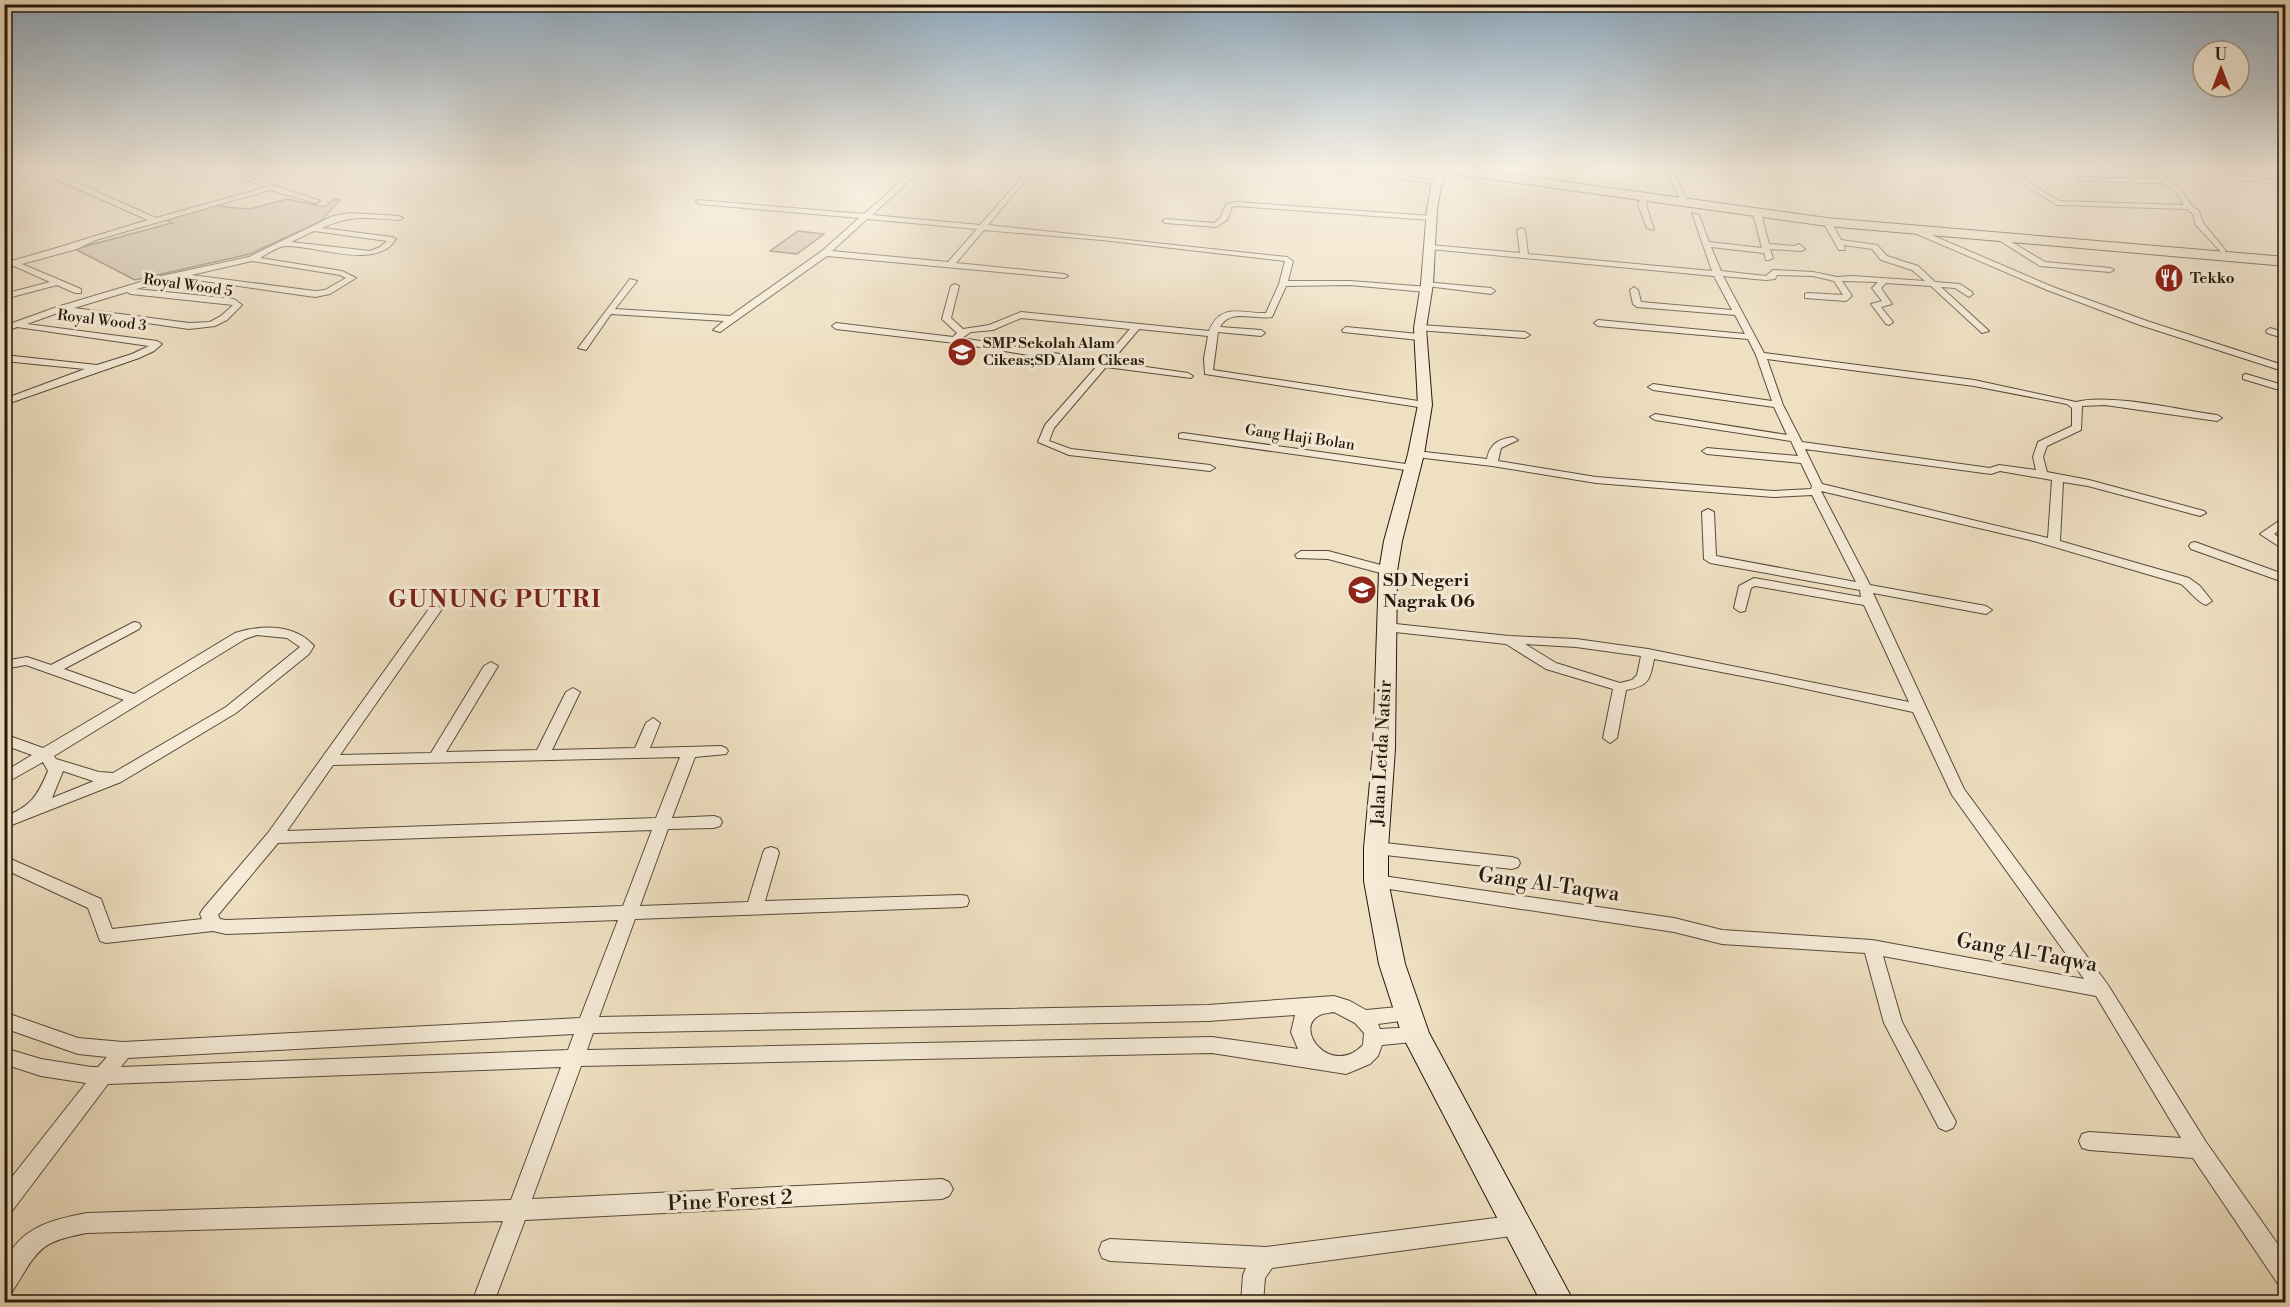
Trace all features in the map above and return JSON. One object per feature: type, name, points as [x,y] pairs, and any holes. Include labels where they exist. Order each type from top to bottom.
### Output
[{"type":"highway","points":[[1939,231],[2286,256]]},
{"type":"highway","points":[[1971,231],[2286,262]]},
{"type":"main road","name":"Jalan Letda Natsir","points":[[1431,231],[1427,287],[1420,332],[1425,405],[1415,461],[1393,541],[1388,571],[1384,749],[1376,848],[1376,881],[1392,964],[1416,1035],[1558,1302]]},
{"type":"street","points":[[4,267],[119,231]]},
{"type":"street","points":[[4,329],[60,309],[125,290],[251,259],[310,231]]},
{"type":"street","points":[[284,244],[370,253],[380,250],[392,239],[331,231]]},
{"type":"street","points":[[717,330],[825,253],[850,231]]},
{"type":"street","points":[[950,265],[978,231]]},
{"type":"street","points":[[1017,231],[1283,258],[1289,261],[1269,315],[1226,315],[1213,331],[1208,371],[1213,374],[1425,405]]},
{"type":"street","points":[[1521,231],[1524,256]]},
{"type":"street","name":"Gang Al-Taqwa","points":[[1701,231],[1718,275],[1761,355],[1778,405],[1957,792],[2103,990]]},
{"type":"street","points":[[1430,247],[1718,275],[1771,278],[1773,272],[1762,231]]},
{"type":"street","points":[[1832,231],[1841,245],[1874,247],[1884,258],[1915,268],[1985,331]]},
{"type":"street","points":[[1917,231],[1960,252],[2050,287],[2168,331],[2286,369]]},
{"type":"street","points":[[1931,231],[1971,252],[2050,287],[2286,360]]},
{"type":"street","points":[[2206,231],[2222,251]]},
{"type":"street","points":[[2000,237],[2041,263],[2110,270]]},
{"type":"street","points":[[1706,244],[1767,249],[1801,249],[1799,246]]},
{"type":"street","points":[[825,253],[1064,276]]},
{"type":"street","points":[[4,258],[78,291]]},
{"type":"street","points":[[180,275],[315,294],[327,292],[347,283],[352,278],[342,273],[251,259]]},
{"type":"street","points":[[2070,267],[2084,275]]},
{"type":"street","points":[[1773,272],[1813,274],[1837,279],[1957,286],[1969,294]]},
{"type":"street","points":[[1808,296],[1846,298],[1848,296],[1837,279]]},
{"type":"street","points":[[583,348],[633,281]]},
{"type":"street","points":[[4,297],[58,282]]},
{"type":"street","points":[[1883,282],[1876,288],[1888,304],[1875,304],[1889,322]]},
{"type":"street","points":[[1282,284],[1350,283],[1491,291]]},
{"type":"street","points":[[955,286],[946,319],[962,332]]},
{"type":"street","name":"Royal Wood 5","points":[[60,309],[189,326],[212,324],[231,312],[237,304],[125,290]]},
{"type":"street","points":[[1634,290],[1637,304],[1739,313]]},
{"type":"street","points":[[609,311],[730,319]]},
{"type":"street","points":[[955,340],[969,328],[991,327],[1009,317],[1022,315],[1137,326],[1261,333]]},
{"type":"street","points":[[1598,323],[1751,338]]},
{"type":"street","name":"Royal Wood 3","points":[[15,324],[157,344],[133,356],[97,367]]},
{"type":"street","points":[[836,326],[955,340],[1188,376]]},
{"type":"street","points":[[1137,326],[1050,427],[1042,442],[1069,452],[1210,468]]},
{"type":"street","points":[[1346,330],[1525,336]]},
{"type":"street","points":[[2270,331],[2286,336]]},
{"type":"street","points":[[1761,355],[1974,383],[2075,405],[2086,402],[2105,402],[2217,418]]},
{"type":"street","points":[[4,358],[97,367]]},
{"type":"street","points":[[4,402],[97,367]]},
{"type":"street","points":[[2246,377],[2286,389]]},
{"type":"street","points":[[1653,387],[1778,405]]},
{"type":"street","points":[[4,393],[24,396]]},
{"type":"street","points":[[2042,474],[2038,457],[2042,444],[2078,428],[2075,405]]},
{"type":"street","points":[[1655,417],[1797,442],[1992,471],[2001,468],[2042,474],[2139,495],[2200,513]]},
{"type":"street","name":"Gang Haji Bolan","points":[[1183,436],[1415,461],[1492,463],[1596,480],[1773,494],[1806,493],[1817,488],[2054,543],[2185,581],[2206,601]]},
{"type":"street","points":[[1492,463],[1494,448],[1498,444],[1513,440]]},
{"type":"street","points":[[1707,451],[1805,460]]},
{"type":"street","points":[[2054,543],[2058,477]]},
{"type":"street","points":[[1708,512],[1710,559],[1867,595]]},
{"type":"street","points":[[2286,519],[2266,534],[2286,548]]},
{"type":"street","points":[[2195,546],[2286,579]]},
{"type":"street","points":[[1301,555],[1328,555],[1388,571]]},
{"type":"street","points":[[1740,608],[1745,586],[1754,582],[1986,610]]},
{"type":"street","points":[[213,924],[209,914],[274,837],[436,609]]},
{"type":"street","points":[[52,670],[134,626]]},
{"type":"street","points":[[1386,627],[1509,640],[1571,641],[1772,676],[1918,709]]},
{"type":"street","points":[[4,779],[49,759],[135,699],[234,638],[256,631],[291,634],[307,646],[304,651],[231,710],[116,778],[4,823]]},
{"type":"street","points":[[1509,640],[1551,666],[1620,687],[1637,684],[1644,676],[1648,653]]},
{"type":"street","points":[[4,665],[27,661],[135,699]]},
{"type":"street","points":[[436,758],[491,666]]},
{"type":"street","points":[[1610,738],[1620,687]]},
{"type":"street","points":[[542,755],[573,692]]},
{"type":"street","points":[[641,753],[653,723]]},
{"type":"street","points":[[4,739],[98,777],[116,778]]},
{"type":"street","points":[[483,1302],[689,752]]},
{"type":"street","points":[[329,760],[720,752]]},
{"type":"street","points":[[28,815],[47,794],[54,781],[56,771],[49,759]]},
{"type":"street","points":[[274,837],[714,822]]},
{"type":"street","points":[[1376,848],[1512,863]]},
{"type":"street","points":[[755,908],[771,853]]},
{"type":"street","points":[[4,862],[95,904],[106,936],[213,924],[226,927],[961,901]]},
{"type":"street","name":"Gang Al-Taqwa","points":[[1376,881],[1674,925],[1722,937],[1872,947],[2103,990]]},
{"type":"street","points":[[1872,947],[1893,1023],[1946,1122]]},
{"type":"street","points":[[2103,990],[2199,1149],[2286,1276]]},
{"type":"street","points":[[1322,1061],[1311,1054],[1299,1035],[1300,1025],[1305,1016],[1324,1005]]},
{"type":"street","points":[[4,1020],[78,1046],[123,1050],[588,1025],[1220,1012],[1324,1005],[1345,1006],[1364,1018],[1373,1037],[1372,1047],[1358,1062],[1334,1065],[1322,1061],[1212,1045],[576,1058],[104,1076],[34,1068],[4,1056]]},
{"type":"street","points":[[1364,1018],[1408,1014]]},
{"type":"street","points":[[1373,1037],[1416,1035]]},
{"type":"street","points":[[4,1204],[123,1050]]},
{"type":"street","points":[[2089,1141],[2199,1149]]},
{"type":"street","name":"Pine Forest 2","points":[[4,1284],[33,1240],[56,1228],[87,1223],[518,1210],[942,1189]]},
{"type":"street","points":[[1110,1250],[1266,1258],[1519,1225]]},
{"type":"street","points":[[1252,1302],[1254,1275],[1266,1258]]},
{"type":"shaded area","points":[[142,231],[300,231],[250,254],[135,280],[75,249]]},
{"type":"shaded area","points":[[798,231],[824,234],[797,254],[770,251]]},
{"type":"place","name":"Tekko","points":[[2169,278]]},
{"type":"place","name":"SMP Sekolah Alam Cikeas;SD Alam Cikeas","points":[[962,352]]},
{"type":"place","name":"SD Negeri Nagrak 06","points":[[1362,590]]},
{"type":"district","name":"GUNUNG PUTRI","points":[[495,599]]}]
